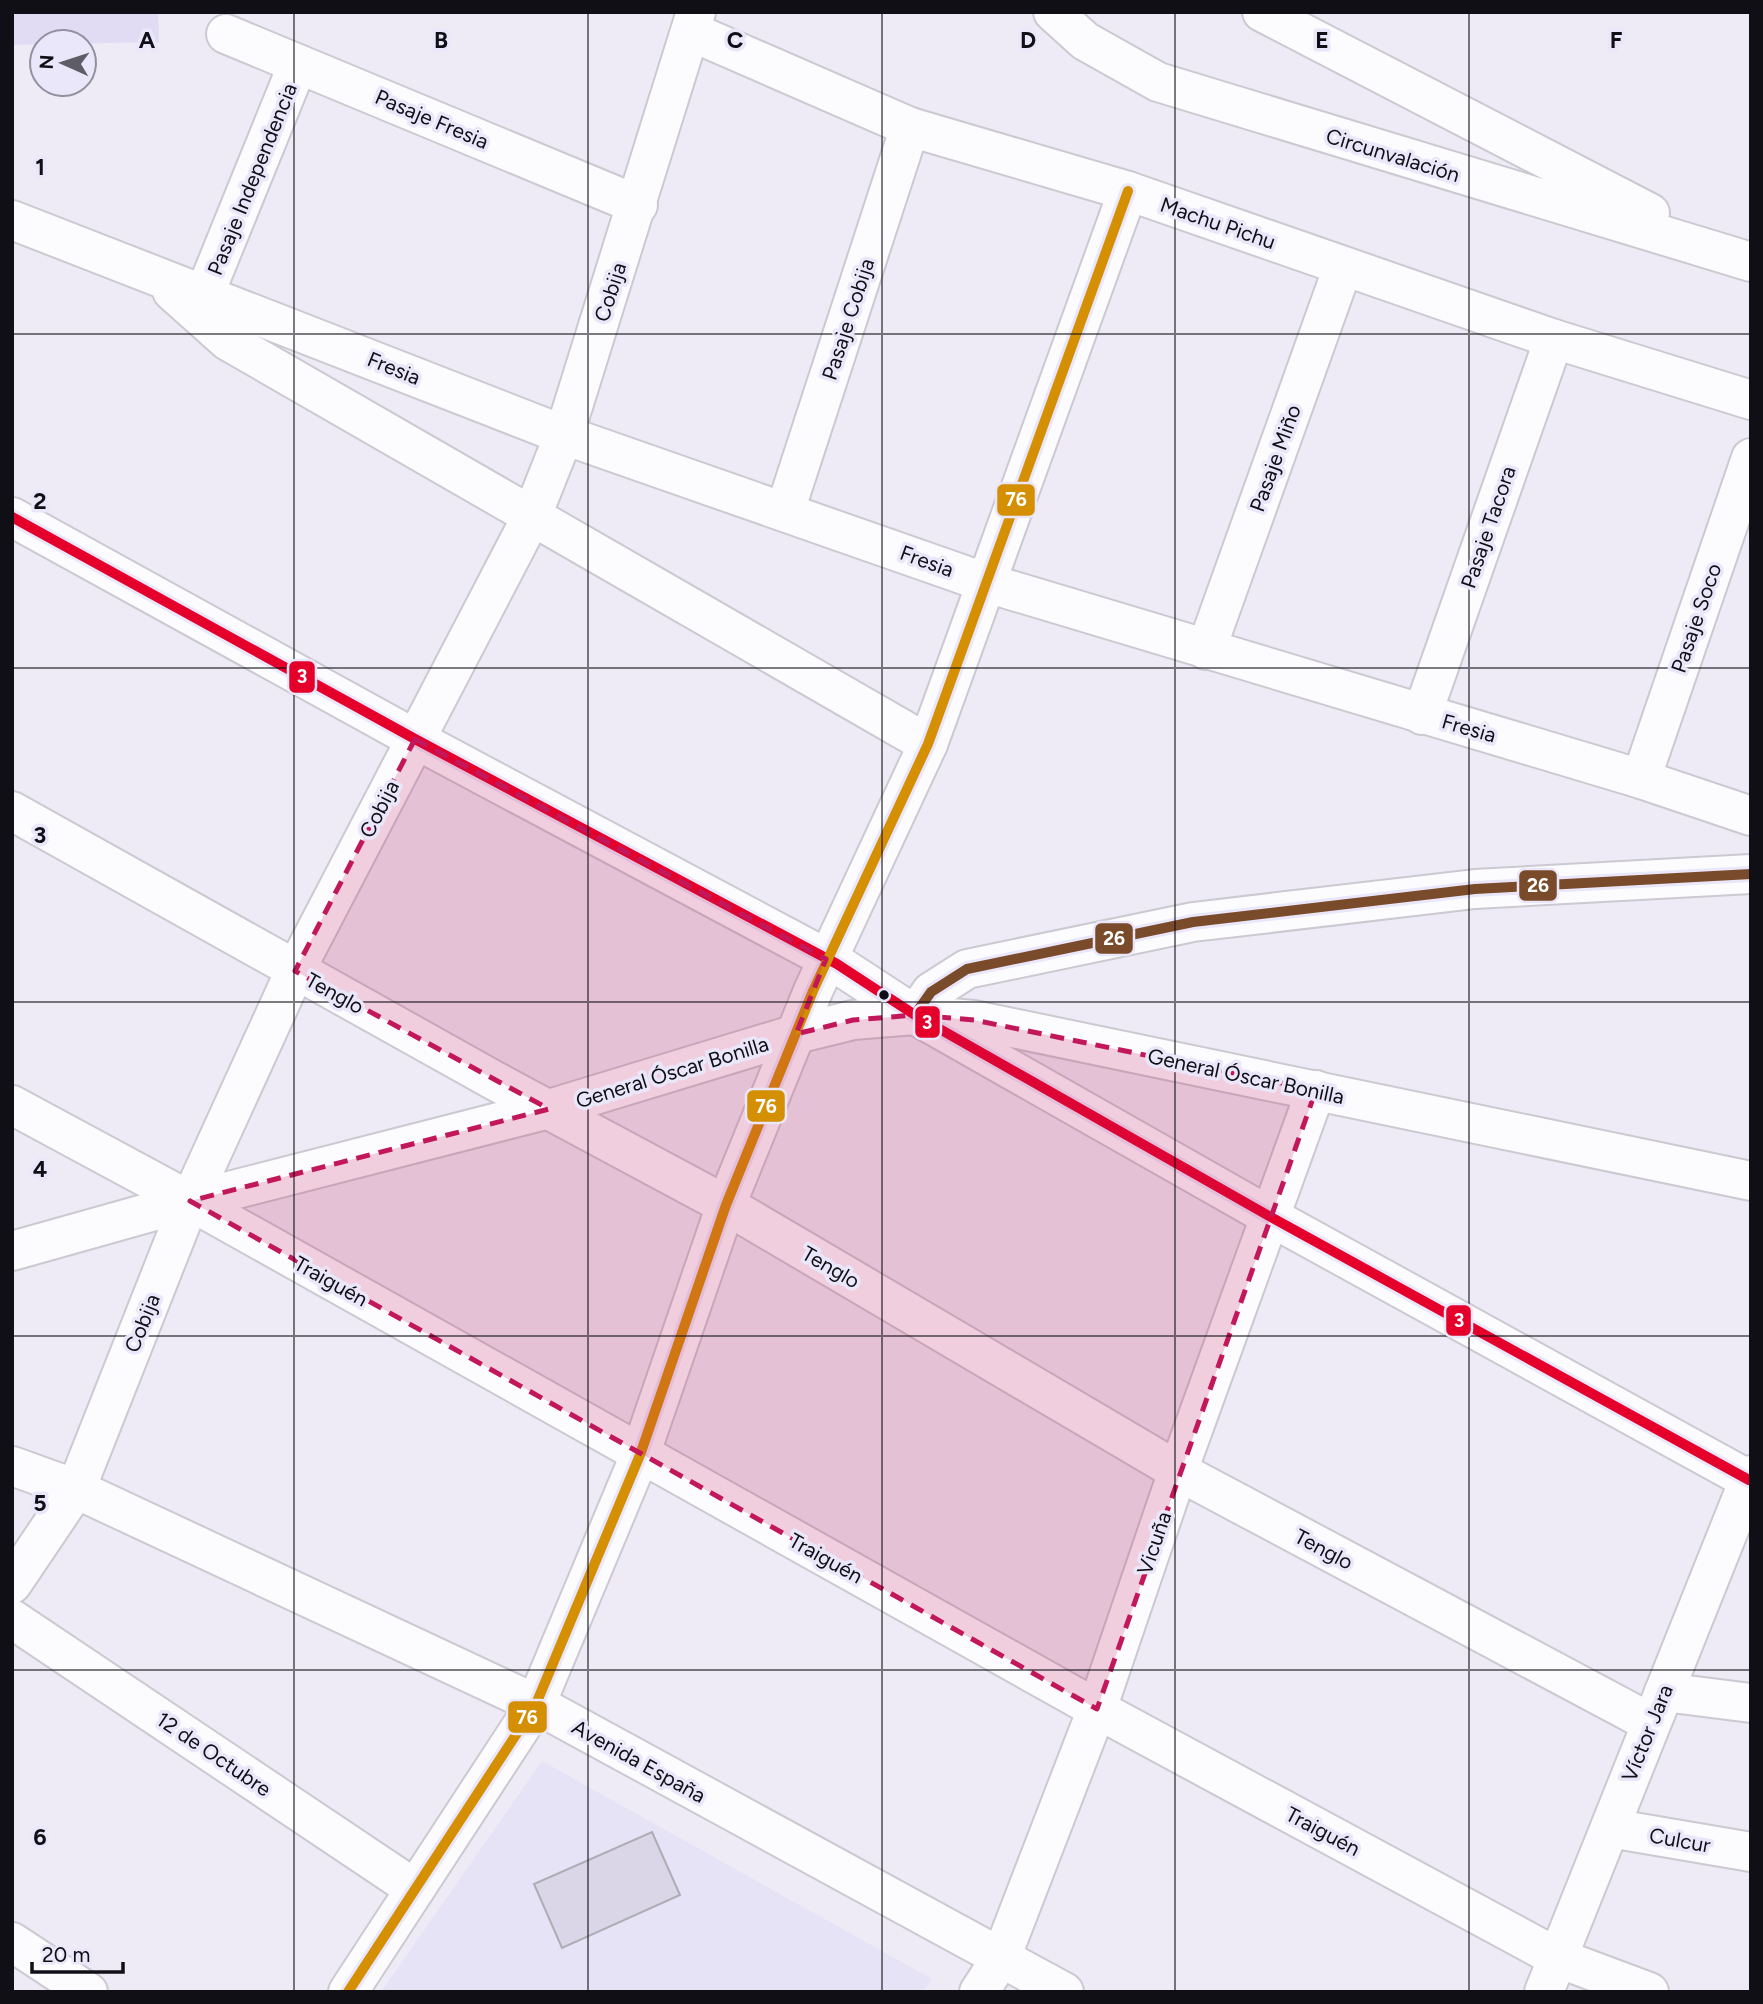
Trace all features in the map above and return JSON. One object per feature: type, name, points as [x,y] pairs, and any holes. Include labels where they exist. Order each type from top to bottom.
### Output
[{"type":"street","name":"Circunvalación","points":[[1053,12],[1085,41],[1158,82],[1742,259]]},
{"type":"street","points":[[1262,12],[1742,259]]},
{"type":"street","name":"Machu Pichu","points":[[694,22],[910,127],[1128,191],[1554,339],[1751,400]]},
{"type":"street","name":"Cobija","points":[[12,1584],[76,1489],[190,1201],[295,971],[531,518],[564,435],[694,22]]},
{"type":"street","name":"Pasaje Fresia","points":[[226,34],[638,205]]},
{"type":"street","name":"Pasaje Independencia","points":[[205,293],[298,64]]},
{"type":"street","name":"Pasaje Cobija","points":[[785,511],[910,127]]},
{"type":"street","points":[[348,1992],[536,1704],[640,1455],[726,1205],[826,959],[928,744],[1128,191]]},
{"type":"street","name":"Fresia","points":[[12,220],[564,435],[987,583],[1642,779],[1751,816]]},
{"type":"street","name":"Pasaje Miño","points":[[1206,650],[1343,267]]},
{"type":"street","name":"Fresia","points":[[158,278],[228,341],[531,518],[928,744]]},
{"type":"street","name":"Pasaje Tacora","points":[[1422,715],[1554,339]]},
{"type":"street","name":"Pasaje Soco","points":[[1642,779],[1751,457]]},
{"type":"street","points":[[12,517],[415,739],[826,959],[915,1015],[1269,1216],[1750,1477]]},
{"type":"street","name":"Tenglo","points":[[12,811],[295,971],[726,1205],[1178,1471],[1658,1707],[1751,1703]]},
{"type":"street","points":[[915,1015],[931,992],[967,969],[1193,922],[1475,889],[1751,873]]},
{"type":"street","name":"General Óscar Bonilla","points":[[12,1251],[190,1201],[549,1109],[796,1034],[853,1020],[915,1015],[974,1020],[1751,1181]]},
{"type":"street","name":"Vicuña","points":[[979,1992],[1001,1958],[1097,1709],[1178,1471],[1316,1090]]},
{"type":"street","name":"Traiguén","points":[[12,1105],[190,1201],[1097,1709],[1551,1975],[1649,1992]]},
{"type":"street","name":"Avenida España","points":[[12,1466],[76,1489],[536,1704],[1064,1992]]},
{"type":"street","name":"Víctor Jara","points":[[1551,1975],[1658,1707],[1740,1532],[1750,1477]]},
{"type":"street","name":"12 de Octubre","points":[[12,1619],[415,1889]]},
{"type":"street","name":"Culcur","points":[[1610,1828],[1751,1852]]},
{"type":"street","points":[[12,1942],[88,1992]]},
{"type":"highlighted area","points":[[415,739],[826,959],[796,1034],[853,1020],[915,1015],[974,1020],[1316,1090],[1097,1709],[190,1201],[549,1109],[295,971]]},
{"type":"shaded area","points":[[12,12],[158,12],[159,42],[98,43],[98,28],[28,28],[28,45],[12,45]]},
{"type":"shaded area","points":[[542,1761],[932,1979],[923,1992],[381,1992]]},
{"type":"building","points":[[652,1832],[680,1895],[562,1948],[534,1884]]},
{"type":"transit line","name":"76","points":[[348,1992],[536,1704],[640,1455],[726,1205],[813,991],[928,744],[1128,191]]},
{"type":"transit line","name":"3","points":[[12,517],[415,739],[837,964],[915,1015],[1269,1216],[1749,1480]]},
{"type":"transit line","name":"26","points":[[919,1009],[931,992],[967,969],[1193,922],[1475,889],[1751,874]]}]
